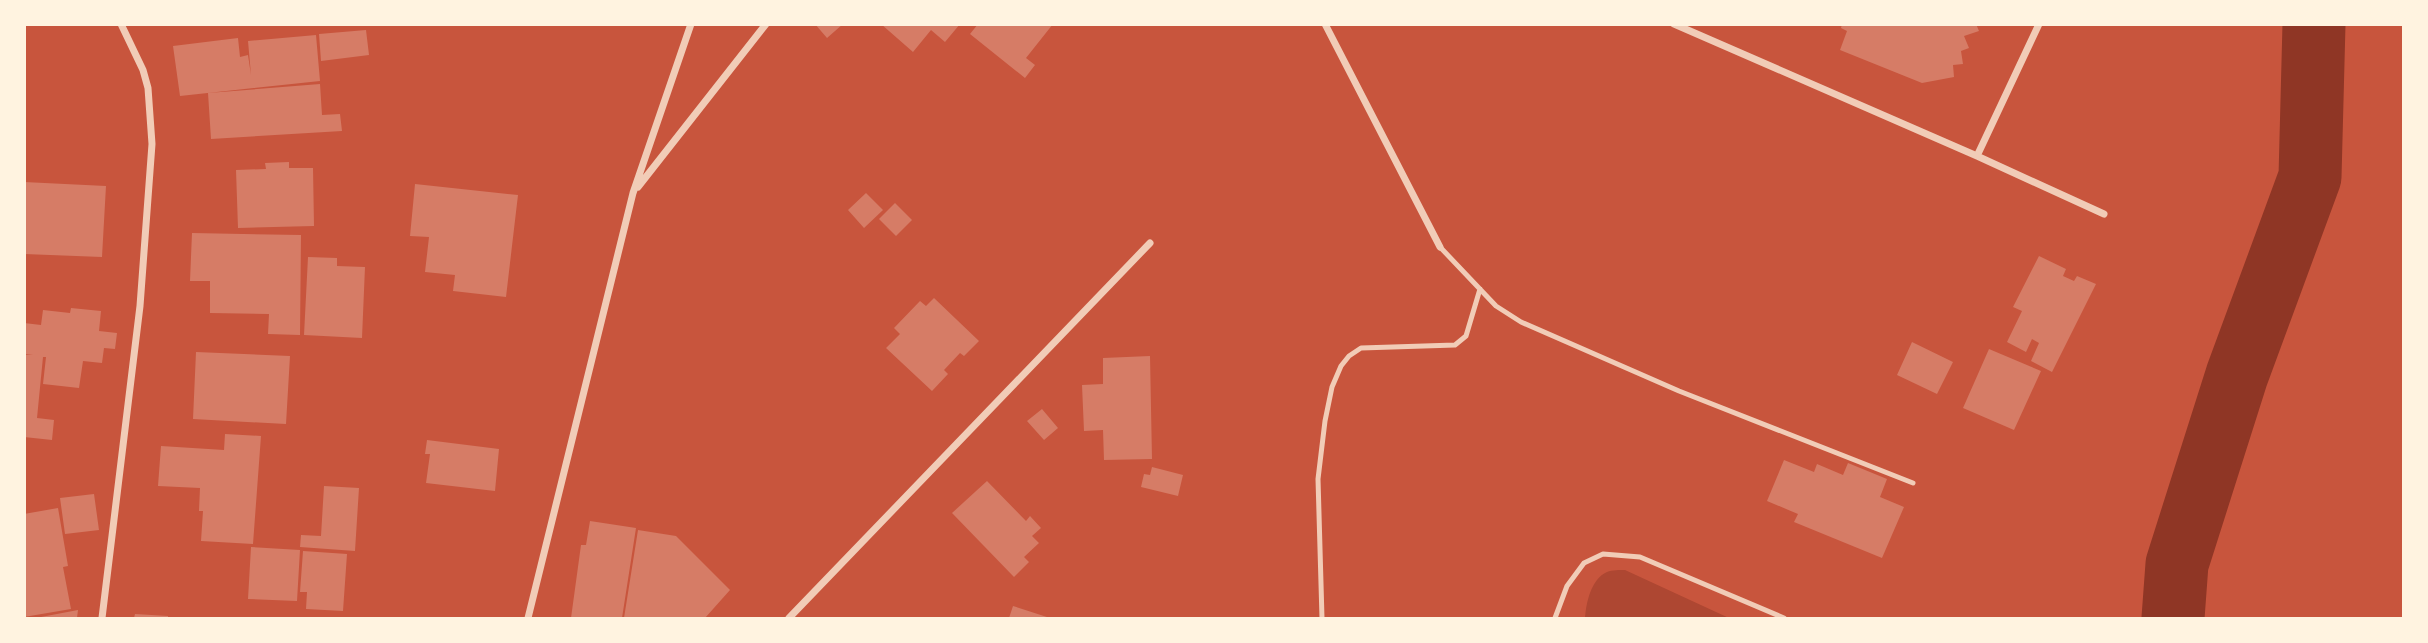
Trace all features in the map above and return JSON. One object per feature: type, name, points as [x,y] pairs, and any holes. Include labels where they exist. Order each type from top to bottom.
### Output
[{"type":"street","points":[[102,618],[140,306],[152,144],[148,88],[143,70],[121,24]]},
{"type":"street","points":[[528,618],[634,193],[691,24]]},
{"type":"street","points":[[634,193],[766,24]]},
{"type":"street","points":[[1325,24],[1440,247]]},
{"type":"street","points":[[1674,24],[1978,156],[2104,215]]},
{"type":"street","points":[[1978,156],[2039,24]]},
{"type":"street","points":[[789,618],[1150,243]]},
{"type":"lane","points":[[1440,247],[1496,306],[1521,323],[1679,391],[1913,483]]},
{"type":"lane","points":[[1322,618],[1318,479],[1325,421],[1332,387],[1341,366],[1361,348],[1455,345],[1466,336],[1480,289]]},
{"type":"lane","points":[[1555,618],[1567,586],[1584,563],[1603,554],[1640,557],[1784,618]]},
{"type":"shaded area","points":[[1625,570],[1729,618],[1585,618],[1588,599],[1597,580],[1607,572]]},
{"type":"building","points":[[815,24],[843,24],[827,38]]},
{"type":"building","points":[[881,24],[960,24],[945,42],[931,30],[913,52]]},
{"type":"building","points":[[978,24],[1053,24],[1026,58],[1035,65],[1025,78],[970,34]]},
{"type":"building","points":[[1842,24],[1976,24],[1979,31],[1964,36],[1969,48],[1961,51],[1963,64],[1953,65],[1954,77],[1922,83],[1840,50],[1847,31],[1841,28]]},
{"type":"building","points":[[366,30],[369,55],[321,61],[319,34]]},
{"type":"building","points":[[316,35],[320,81],[180,96],[173,46],[238,38],[240,57],[248,55],[251,75],[248,41]]},
{"type":"building","points":[[320,84],[322,115],[340,114],[342,131],[211,139],[208,93]]},
{"type":"building","points":[[289,162],[289,168],[313,168],[314,226],[238,228],[236,170],[266,169],[265,163]]},
{"type":"building","points":[[24,182],[106,186],[102,257],[24,254]]},
{"type":"building","points":[[415,184],[518,195],[506,297],[453,291],[455,275],[425,272],[429,237],[410,236]]},
{"type":"building","points":[[866,193],[883,210],[864,228],[848,210]]},
{"type":"building","points":[[895,203],[912,220],[896,236],[879,219]]},
{"type":"building","points":[[192,233],[301,235],[300,335],[268,334],[269,314],[210,313],[210,281],[190,281]]},
{"type":"building","points":[[2039,256],[2066,269],[2063,276],[2074,281],[2077,276],[2096,284],[2052,372],[2031,361],[2039,343],[2032,339],[2026,352],[2007,342],[2022,311],[2013,307]]},
{"type":"building","points":[[308,257],[337,258],[337,266],[365,267],[362,338],[304,335]]},
{"type":"building","points":[[934,298],[979,341],[964,356],[960,353],[944,370],[948,374],[932,391],[886,348],[900,334],[894,328],[920,301],[926,306]]},
{"type":"building","points":[[71,308],[101,311],[99,331],[117,333],[115,349],[104,348],[102,363],[83,361],[79,388],[43,384],[46,357],[43,357],[37,418],[54,420],[52,440],[24,437],[24,355],[33,355],[24,354],[24,323],[41,325],[43,310],[70,313]]},
{"type":"building","points":[[1912,342],[1953,362],[1937,394],[1897,375]]},
{"type":"building","points":[[1989,349],[2041,371],[2014,430],[1963,408]]},
{"type":"building","points":[[196,352],[290,356],[286,424],[193,419]]},
{"type":"building","points":[[1150,356],[1152,459],[1104,460],[1103,430],[1084,431],[1082,385],[1103,384],[1103,358]]},
{"type":"building","points":[[1042,409],[1058,428],[1044,440],[1027,421]]},
{"type":"building","points":[[225,434],[261,436],[253,544],[201,541],[203,511],[199,511],[200,488],[158,486],[161,446],[224,450]]},
{"type":"building","points":[[427,440],[499,449],[495,491],[426,483],[430,454],[425,454]]},
{"type":"building","points":[[1784,460],[1814,472],[1817,464],[1843,475],[1848,463],[1887,479],[1880,497],[1904,507],[1882,558],[1794,522],[1798,514],[1767,501]]},
{"type":"building","points":[[1152,467],[1183,475],[1178,496],[1141,487],[1144,474],[1150,475]]},
{"type":"building","points":[[987,481],[1026,521],[1030,516],[1041,528],[1032,536],[1039,543],[1024,557],[1029,562],[1014,577],[952,513]]},
{"type":"building","points":[[324,486],[359,488],[355,551],[300,547],[301,535],[321,536]]},
{"type":"building","points":[[94,494],[99,530],[65,534],[60,498]]},
{"type":"building","points":[[58,508],[68,566],[63,567],[71,609],[24,617],[24,514]]},
{"type":"building","points":[[590,521],[636,528],[622,618],[571,618],[581,545],[586,545]]},
{"type":"building","points":[[638,530],[676,536],[730,590],[705,618],[624,618]]},
{"type":"building","points":[[251,547],[300,550],[297,601],[248,599]]},
{"type":"building","points":[[303,551],[347,554],[343,611],[306,609],[307,592],[300,592]]},
{"type":"building","points":[[1013,606],[1050,618],[1009,618]]},
{"type":"building","points":[[78,610],[77,618],[41,618],[41,617]]},
{"type":"building","points":[[135,614],[168,616],[168,618],[134,618]]},
{"type":"waterway","points":[[2173,618],[2177,564],[2237,375],[2310,177],[2314,24]]}]
